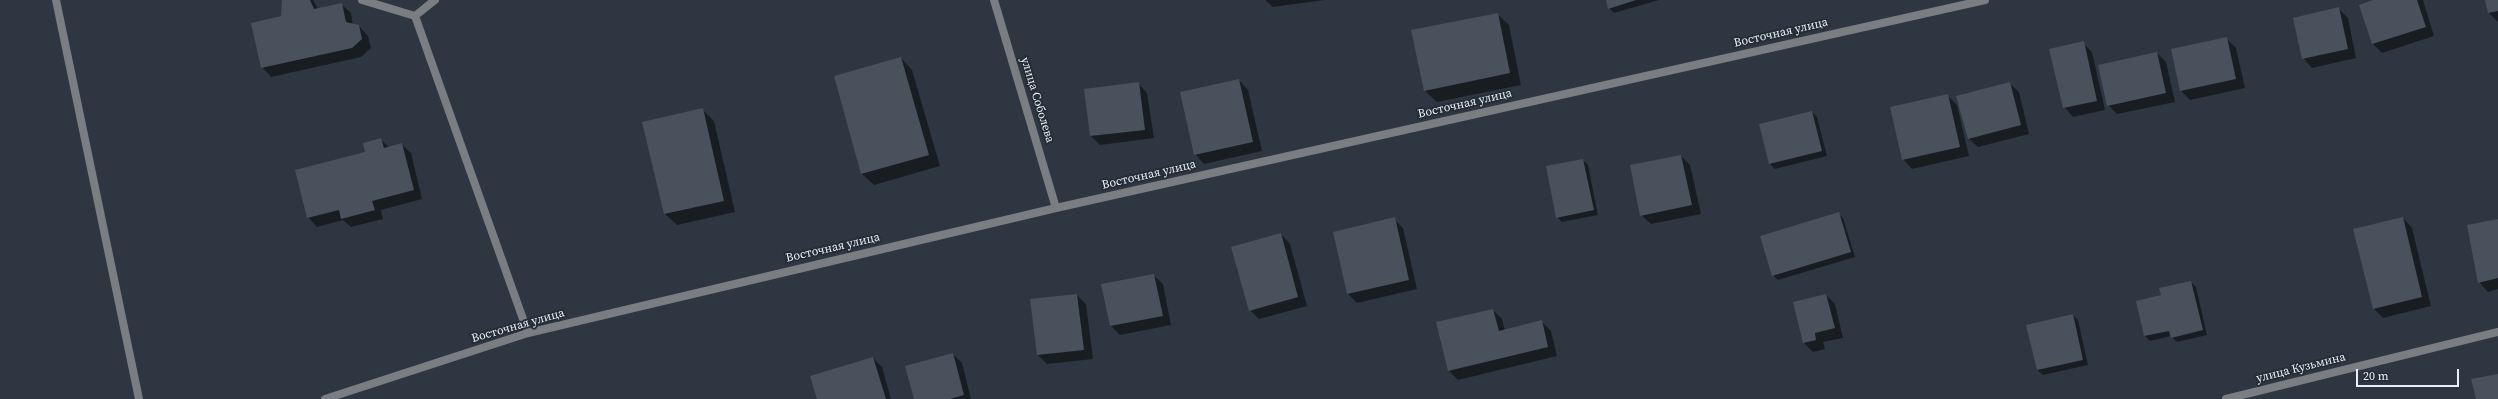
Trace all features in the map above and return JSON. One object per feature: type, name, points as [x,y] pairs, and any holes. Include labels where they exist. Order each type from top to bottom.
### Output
[{"type":"street","points":[[56,0],[139,399]]},
{"type":"street","points":[[362,0],[415,16]]},
{"type":"street","points":[[415,16],[436,0]]},
{"type":"street","name":"улица Соболева","points":[[994,0],[1056,208]]},
{"type":"street","name":"Восточная улица","points":[[324,399],[528,333],[1056,208],[1985,0]]},
{"type":"street","points":[[415,16],[528,333]]},
{"type":"street","name":"улица Кузьмина","points":[[2226,399],[2498,332]]},
{"type":"building","points":[[282,0],[310,0],[314,9],[342,3],[346,22],[359,25],[362,39],[352,48],[261,68],[251,23],[281,16]]},
{"type":"building","points":[[1606,0],[1636,0],[1608,9]]},
{"type":"building","points":[[2373,0],[2417,0],[2426,27],[2372,44],[2359,5]]},
{"type":"building","points":[[2485,0],[2498,0],[2498,11],[2488,13]]},
{"type":"building","points":[[2339,7],[2348,49],[2302,59],[2293,18]]},
{"type":"building","points":[[1498,13],[1510,73],[1424,91],[1411,30]]},
{"type":"building","points":[[2227,37],[2236,79],[2180,91],[2171,49]]},
{"type":"building","points":[[2084,41],[2097,101],[2063,108],[2049,49]]},
{"type":"building","points":[[2157,52],[2166,93],[2107,106],[2098,65]]},
{"type":"building","points":[[901,57],[929,155],[861,174],[834,76]]},
{"type":"building","points":[[1239,79],[1253,142],[1194,155],[1180,92]]},
{"type":"building","points":[[1139,82],[1145,130],[1090,136],[1084,89]]},
{"type":"building","points":[[2010,82],[2021,125],[1968,139],[1956,96]]},
{"type":"building","points":[[1948,94],[1960,147],[1902,160],[1890,107]]},
{"type":"building","points":[[703,108],[724,201],[664,214],[642,122]]},
{"type":"building","points":[[1812,111],[1822,151],[1769,164],[1759,124]]},
{"type":"building","points":[[381,138],[384,148],[402,143],[414,190],[372,201],[375,210],[341,219],[339,210],[307,218],[295,170],[365,152],[363,143]]},
{"type":"building","points":[[1681,155],[1692,205],[1640,216],[1630,165]]},
{"type":"building","points":[[1583,159],[1594,210],[1556,218],[1546,166]]},
{"type":"building","points":[[1839,212],[1851,252],[1772,276],[1760,236]]},
{"type":"building","points":[[1395,217],[1409,280],[1347,294],[1333,232]]},
{"type":"building","points":[[2403,217],[2422,297],[2373,309],[2353,229]]},
{"type":"building","points":[[2498,219],[2498,278],[2478,283],[2467,225]]},
{"type":"building","points":[[1281,233],[1298,297],[1249,311],[1231,247]]},
{"type":"building","points":[[1154,274],[1163,316],[1110,326],[1101,284]]},
{"type":"building","points":[[2191,281],[2203,330],[2171,338],[2169,331],[2144,336],[2136,301],[2161,295],[2159,288]]},
{"type":"building","points":[[1077,294],[1084,350],[1037,355],[1030,299]]},
{"type":"building","points":[[1826,294],[1835,328],[1815,333],[1816,340],[1803,343],[1793,302]]},
{"type":"building","points":[[1493,309],[1499,331],[1542,320],[1548,347],[1448,371],[1436,322]]},
{"type":"building","points":[[2073,314],[2083,360],[2037,370],[2026,325]]},
{"type":"building","points":[[953,353],[964,395],[950,399],[914,399],[905,366]]},
{"type":"building","points":[[873,357],[886,399],[817,399],[810,376]]},
{"type":"building","points":[[2498,374],[2498,399],[2476,399],[2471,379]]}]
